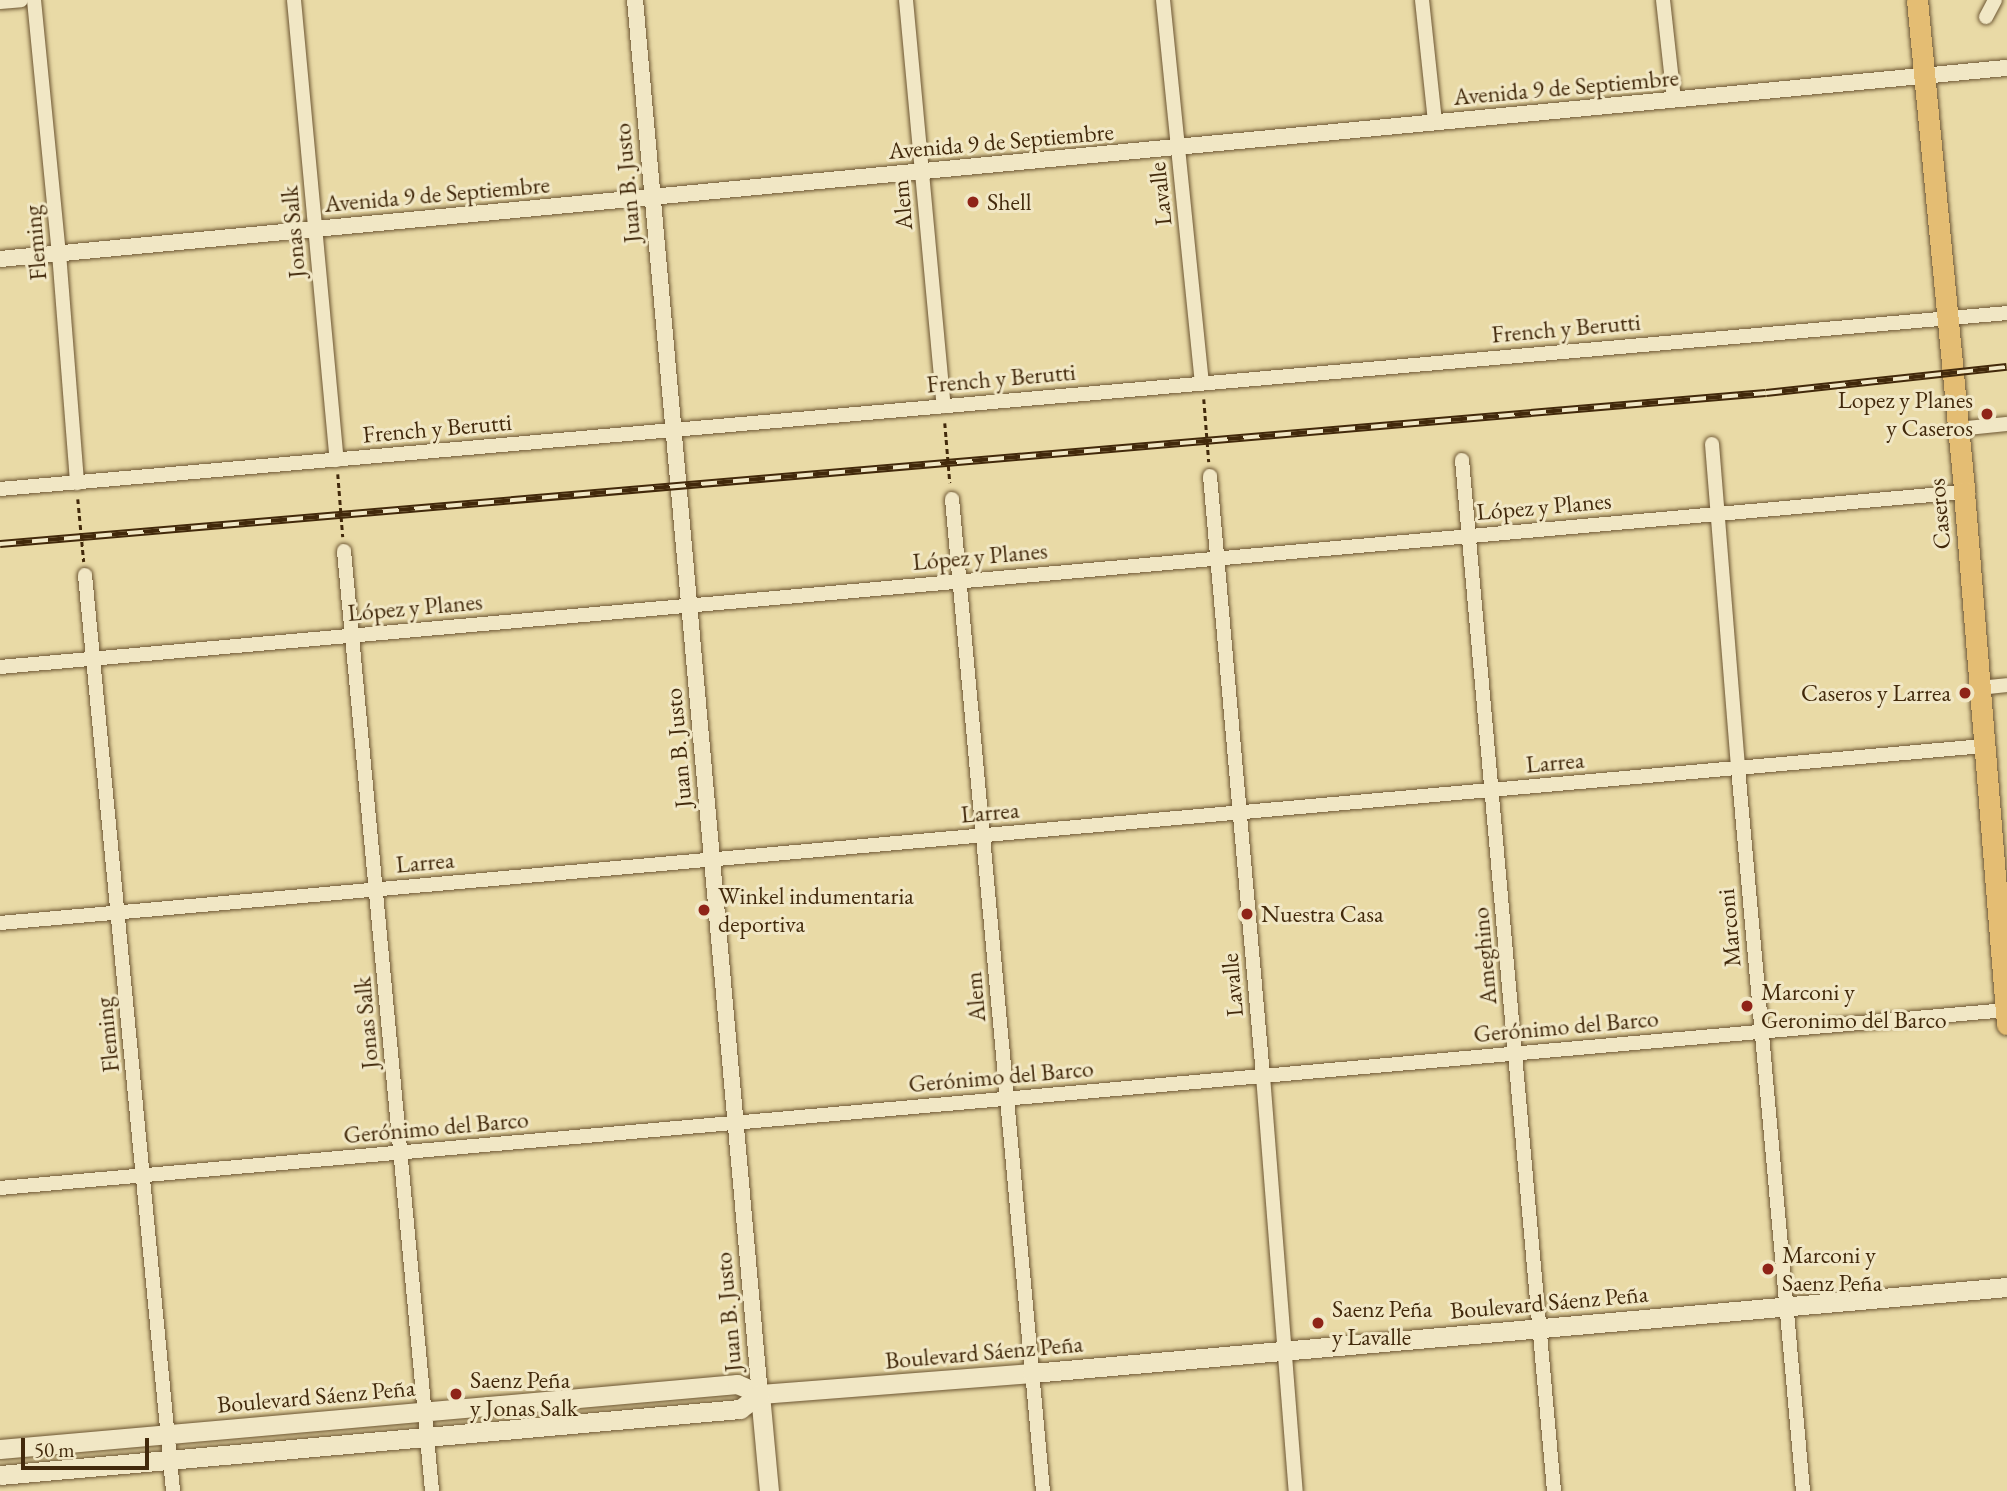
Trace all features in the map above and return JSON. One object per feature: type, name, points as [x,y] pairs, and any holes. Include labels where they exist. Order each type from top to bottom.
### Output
[{"type":"main road","name":"Caseros","points":[[1917,0],[1964,492],[2006,1017]]},
{"type":"main road","name":"Boulevard Sáenz Peña","points":[[0,1449],[737,1384],[760,1394],[1032,1373],[2007,1286]]},
{"type":"main road","name":"Boulevard Sáenz Peña","points":[[0,1475],[740,1409],[760,1394]]},
{"type":"main road","name":"Juan B. Justo","points":[[760,1394],[769,1491]]},
{"type":"street","points":[[0,2],[21,0]]},
{"type":"street","name":"Fleming","points":[[34,0],[59,253],[77,483]]},
{"type":"street","name":"Jonas Salk","points":[[294,0],[337,460]]},
{"type":"street","name":"Juan B. Justo","points":[[635,0],[760,1394]]},
{"type":"street","name":"Alem","points":[[906,0],[944,406]]},
{"type":"street","name":"Lavalle","points":[[1163,0],[1202,383]]},
{"type":"street","points":[[1422,0],[1435,122]]},
{"type":"street","points":[[1663,0],[1674,99]]},
{"type":"street","points":[[1986,17],[1995,0]]},
{"type":"street","name":"Avenida 9 de Septiembre","points":[[0,258],[2007,68]]},
{"type":"street","name":"French y Berutti","points":[[0,489],[2007,313]]},
{"type":"street","points":[[1957,429],[2007,424]]},
{"type":"street","name":"Marconi","points":[[1712,444],[1784,1305],[1803,1491]]},
{"type":"street","name":"Ameghino","points":[[1462,460],[1554,1491]]},
{"type":"street","name":"Lavalle","points":[[1210,476],[1238,813],[1264,1076],[1296,1491]]},
{"type":"street","name":"López y Planes","points":[[0,667],[1964,492]]},
{"type":"street","name":"Alem","points":[[952,499],[1043,1491]]},
{"type":"street","name":"Jonas Salk","points":[[344,551],[432,1491]]},
{"type":"street","name":"Fleming","points":[[85,575],[173,1491]]},
{"type":"street","points":[[1979,688],[2007,685]]},
{"type":"street","name":"Larrea","points":[[0,923],[1984,746]]},
{"type":"street","name":"Gerónimo del Barco","points":[[0,1188],[1762,1032],[2006,1017]]},
{"type":"path","points":[[1202,383],[1210,476]]},
{"type":"path","points":[[944,406],[952,499]]},
{"type":"path","points":[[337,460],[344,551]]},
{"type":"path","points":[[77,483],[85,575]]},
{"type":"railway","points":[[0,544],[1766,393],[2007,367]]},
{"type":"place","name":"Shell","points":[[973,202]]},
{"type":"place","name":"Lopez y Planes y Caseros","points":[[1987,414]]},
{"type":"place","name":"Caseros y Larrea","points":[[1965,693]]},
{"type":"place","name":"Winkel indumentaria deportiva","points":[[704,910]]},
{"type":"place","name":"Nuestra Casa","points":[[1247,914]]},
{"type":"place","name":"Marconi y Geronimo del Barco","points":[[1747,1006]]},
{"type":"place","name":"Marconi y Saenz Peña","points":[[1768,1269]]},
{"type":"place","name":"Saenz Peña y Lavalle","points":[[1318,1323]]},
{"type":"place","name":"Saenz Peña y Jonas Salk","points":[[456,1394]]}]
